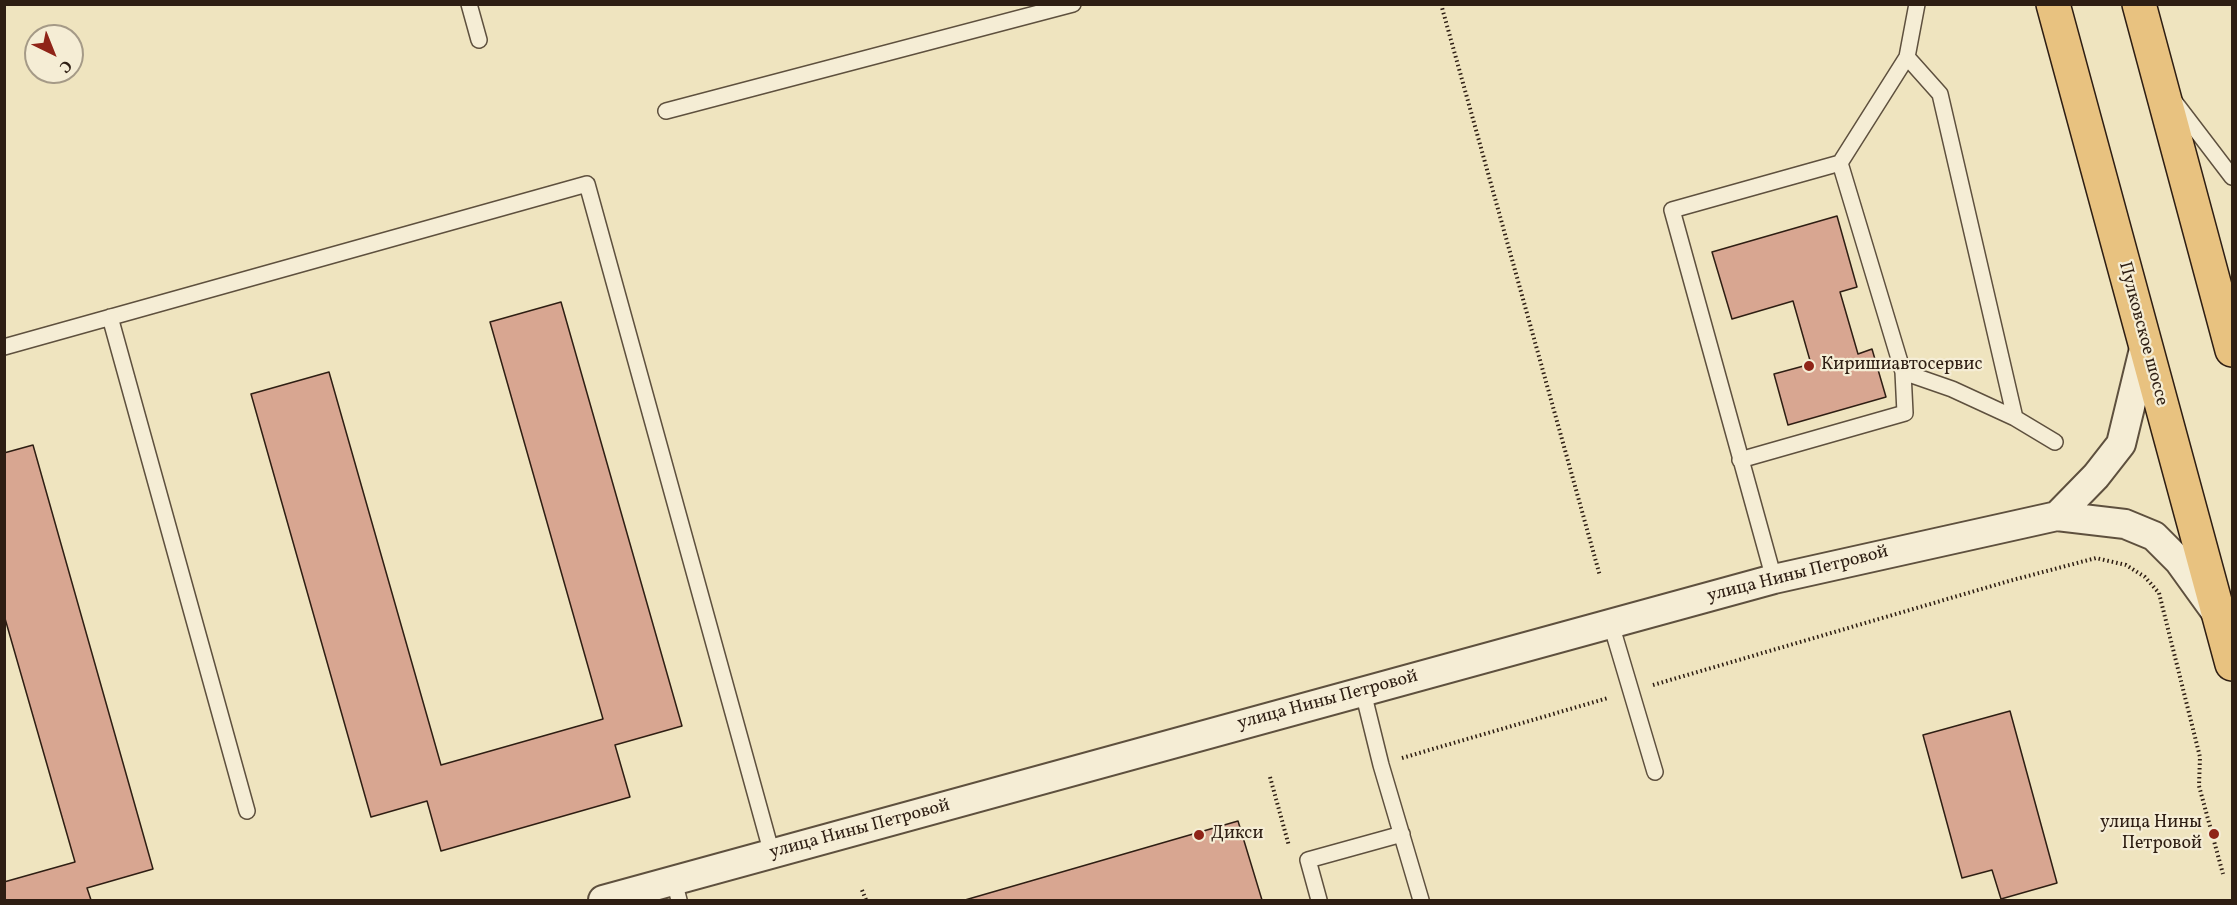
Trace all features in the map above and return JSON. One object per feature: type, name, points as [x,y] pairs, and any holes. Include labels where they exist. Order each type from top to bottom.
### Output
[{"type":"highway","name":"Пулковское шоссе","points":[[2053,4],[2232,664]]},
{"type":"highway","points":[[2139,4],[2232,350]]},
{"type":"street","points":[[2057,516],[2096,476],[2121,444],[2145,345]]},
{"type":"street","name":"улица Нины Петровой","points":[[603,900],[676,891],[772,854],[1774,579],[2057,516],[2126,524],[2154,536],[2179,561],[2220,618]]},
{"type":"lane","points":[[469,4],[479,40]]},
{"type":"lane","points":[[666,111],[1073,4]]},
{"type":"lane","points":[[1774,579],[1672,210],[1840,164],[1907,57],[1917,4]]},
{"type":"lane","points":[[1907,57],[1940,94],[2015,418]]},
{"type":"lane","points":[[2159,82],[2232,177]]},
{"type":"lane","points":[[1740,460],[1905,413],[1903,372],[1840,164]]},
{"type":"lane","points":[[4,347],[586,184],[772,854]]},
{"type":"lane","points":[[110,317],[247,811]]},
{"type":"lane","points":[[1903,372],[1952,389],[2015,418],[2055,442]]},
{"type":"lane","points":[[1611,624],[1655,772]]},
{"type":"lane","points":[[1363,692],[1381,765],[1421,900]]},
{"type":"lane","points":[[1319,900],[1308,860],[1402,834]]},
{"type":"path","points":[[1441,4],[1600,576]]},
{"type":"path","points":[[1381,765],[2008,581],[2096,558],[2126,565],[2145,577],[2159,593],[2200,757],[2199,786],[2223,874]]},
{"type":"path","points":[[1270,777],[1291,856]]},
{"type":"path","points":[[862,890],[866,900]]},
{"type":"building","points":[[1837,216],[1857,287],[1840,292],[1858,354],[1872,349],[1886,397],[1788,425],[1774,374],[1811,364],[1793,301],[1732,319],[1712,252]]},
{"type":"building","points":[[561,302],[682,726],[615,745],[630,797],[441,851],[427,801],[371,817],[251,394],[329,372],[441,765],[603,719],[490,322]]},
{"type":"building","points":[[33,445],[153,869],[87,888],[91,900],[4,900],[4,882],[75,862],[4,615],[4,453]]},
{"type":"building","points":[[2010,711],[2057,883],[2001,899],[1992,870],[1962,878],[1923,735]]},
{"type":"building","points":[[1238,821],[1262,900],[965,900]]},
{"type":"place","name":"Киришиавтосервис","points":[[1809,366]]},
{"type":"place","name":"улица Нины Петровой","points":[[2214,834]]},
{"type":"place","name":"Дикси","points":[[1199,835]]}]
